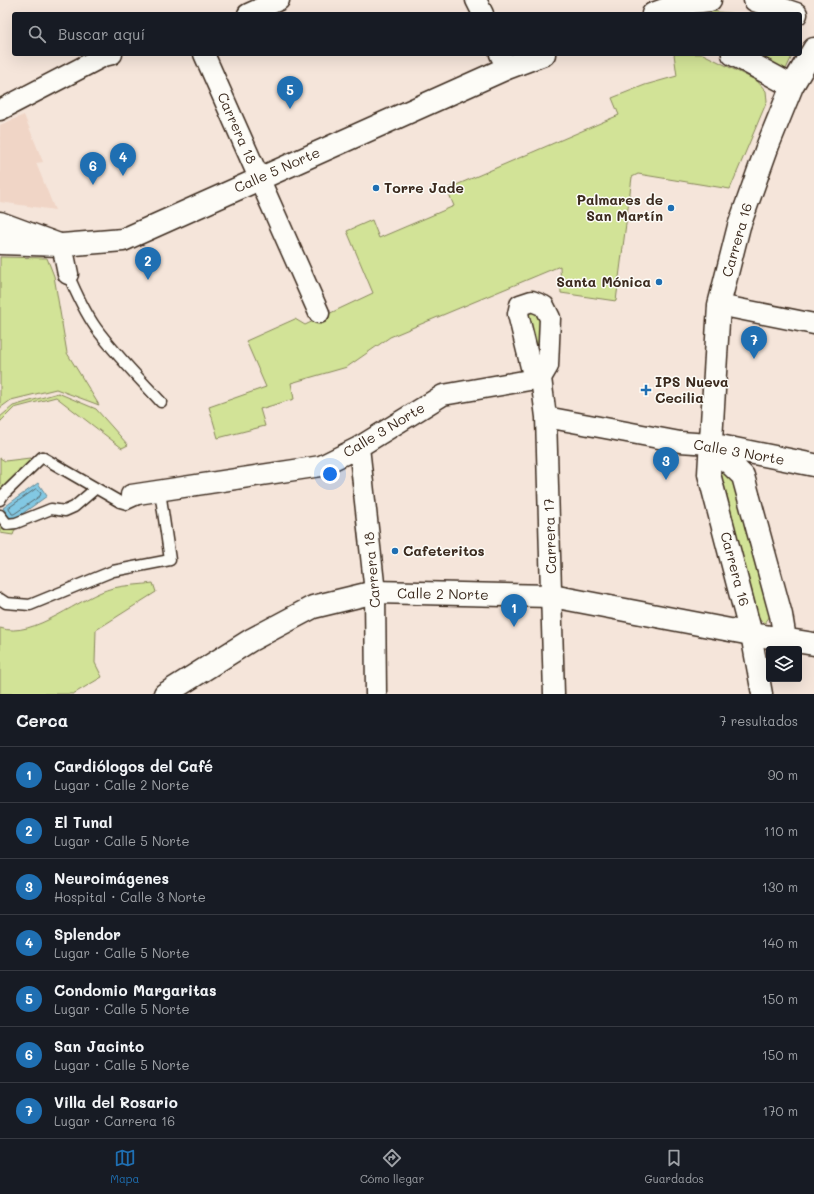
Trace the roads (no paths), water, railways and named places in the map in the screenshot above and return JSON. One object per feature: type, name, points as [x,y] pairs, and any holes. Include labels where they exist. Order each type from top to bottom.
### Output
[{"type":"street","points":[[252,12],[279,0]]},
{"type":"street","points":[[476,0],[482,12]]},
{"type":"street","points":[[658,12],[683,3],[710,0]]},
{"type":"street","points":[[755,0],[790,12]]},
{"type":"street","points":[[802,16],[814,20]]},
{"type":"street","name":"Carrera 16","points":[[762,694],[751,634],[709,474],[719,305],[739,226],[792,86],[814,49]]},
{"type":"street","points":[[0,110],[104,56]]},
{"type":"street","name":"Carrera 18","points":[[205,56],[260,177],[319,313]]},
{"type":"street","name":"Calle 5 Norte","points":[[0,243],[62,246],[124,240],[504,61],[533,56]]},
{"type":"street","points":[[737,56],[792,86]]},
{"type":"street","points":[[0,222],[62,246],[68,274]]},
{"type":"street","points":[[719,305],[814,324]]},
{"type":"street","name":"Calle 3 Norte","points":[[131,495],[321,466],[360,447],[443,395],[541,378]]},
{"type":"street","name":"Carrera 17","points":[[541,378],[546,417],[554,694]]},
{"type":"street","name":"Calle 3 Norte","points":[[546,417],[680,442],[710,444],[814,465]]},
{"type":"street","points":[[710,444],[743,476],[781,614],[785,640]]},
{"type":"street","name":"Carrera 18","points":[[360,447],[375,592],[376,694]]},
{"type":"street","name":"Calle 2 Norte","points":[[165,694],[251,640],[313,607],[375,592],[552,596],[751,634],[814,644]]},
{"type":"lane","points":[[68,274],[81,303],[96,328],[118,355],[161,402]]},
{"type":"lane","points":[[0,500],[3,495],[42,457],[120,502],[127,504],[160,491],[170,560],[113,571],[30,605],[6,603],[0,599]]},
{"type":"lane","points":[[0,515],[7,524],[16,523],[51,509],[65,511],[74,507],[95,488]]},
{"type":"water","points":[[38,483],[47,496],[12,521],[3,508]]},
{"type":"place","name":"Condomio Margaritas","points":[[290,109]]},
{"type":"place","name":"Splendor","points":[[123,176]]},
{"type":"place","name":"San Jacinto","points":[[93,185]]},
{"type":"place","name":"Torre Jade","points":[[376,188]]},
{"type":"place","name":"Palmares de San Martín","points":[[671,208]]},
{"type":"place","name":"El Tunal","points":[[148,280]]},
{"type":"place","name":"Santa Mónica","points":[[659,282]]},
{"type":"place","name":"Villa del Rosario","points":[[754,359]]},
{"type":"place","name":"IPS Nueva Cecilia","points":[[646,390]]},
{"type":"place","name":"Neuroimágenes","points":[[666,480]]},
{"type":"place","name":"Cafeteritos","points":[[395,551]]},
{"type":"place","name":"Cardiólogos del Café","points":[[514,627]]}]
